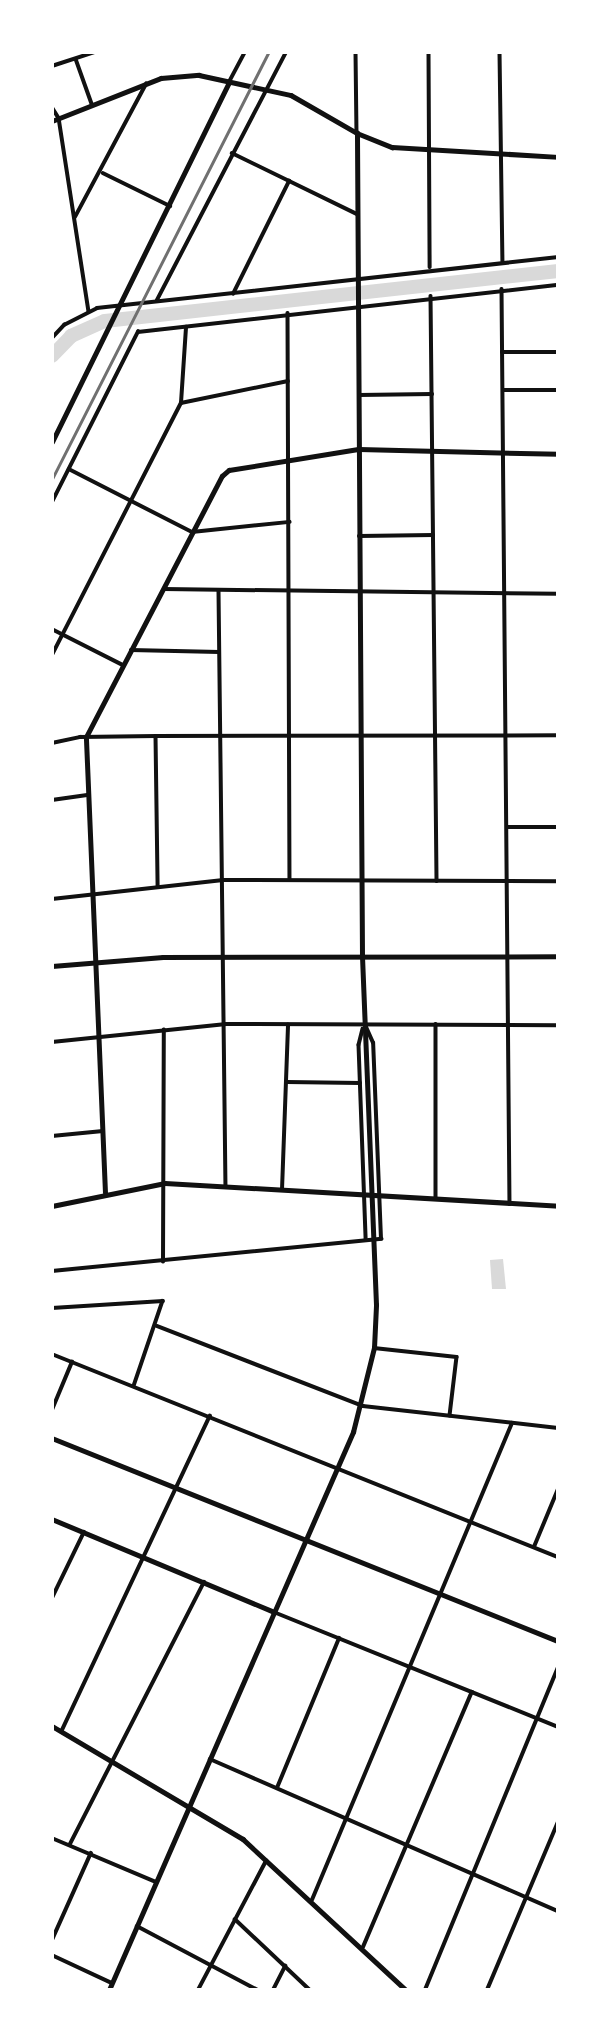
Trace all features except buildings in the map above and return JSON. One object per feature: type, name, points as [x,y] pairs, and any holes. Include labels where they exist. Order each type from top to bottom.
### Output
[{"type":"street","points":[[52,66],[95,52]]},
{"type":"street","points":[[52,442],[244,52]]},
{"type":"street","points":[[157,300],[286,52]]},
{"type":"street","points":[[109,1990],[338,1468],[363,1406],[374,1348],[374,1252],[362,955],[356,52]]},
{"type":"street","points":[[429,52],[430,268]]},
{"type":"street","points":[[500,52],[503,261]]},
{"type":"street","points":[[76,59],[92,104]]},
{"type":"street","points":[[52,121],[146,83],[199,75],[290,95],[357,133],[392,147],[558,157]]},
{"type":"street","points":[[75,217],[103,173],[146,83]]},
{"type":"street","points":[[52,107],[59,118],[89,312]]},
{"type":"street","points":[[232,153],[358,215]]},
{"type":"street","points":[[103,173],[170,206]]},
{"type":"street","points":[[233,294],[289,181]]},
{"type":"street","points":[[52,338],[64,325],[89,312],[157,300],[233,294],[430,268],[558,257]]},
{"type":"street","points":[[52,502],[138,332],[288,313],[358,301],[558,285]]},
{"type":"street","points":[[502,289],[510,1204]]},
{"type":"street","points":[[431,296],[437,881]]},
{"type":"street","points":[[288,313],[290,880]]},
{"type":"street","points":[[52,655],[181,402],[186,327]]},
{"type":"street","points":[[502,352],[558,352]]},
{"type":"street","points":[[181,402],[288,381]]},
{"type":"street","points":[[503,390],[558,390]]},
{"type":"street","points":[[359,395],[432,394]]},
{"type":"street","points":[[105,1193],[86,737],[225,472],[359,449],[558,454]]},
{"type":"street","points":[[69,469],[192,532],[289,522]]},
{"type":"street","points":[[359,536],[433,535]]},
{"type":"street","points":[[164,589],[558,594]]},
{"type":"street","points":[[219,591],[226,1187]]},
{"type":"street","points":[[52,629],[123,665]]},
{"type":"street","points":[[131,650],[219,652]]},
{"type":"street","points":[[52,743],[86,737],[558,735]]},
{"type":"street","points":[[156,736],[158,887]]},
{"type":"street","points":[[52,800],[89,795]]},
{"type":"street","points":[[508,827],[558,827]]},
{"type":"street","points":[[52,899],[223,880],[558,881]]},
{"type":"street","points":[[52,966],[96,961],[224,956],[558,956]]},
{"type":"street","points":[[52,1042],[226,1024],[558,1025]]},
{"type":"street","points":[[365,1024],[359,1045],[366,1239]]},
{"type":"street","points":[[52,1271],[382,1239],[373,1043],[365,1024]]},
{"type":"street","points":[[436,1024],[436,1199]]},
{"type":"street","points":[[282,1190],[288,1025]]},
{"type":"street","points":[[163,1030],[163,1262]]},
{"type":"street","points":[[286,1082],[360,1083]]},
{"type":"street","points":[[52,1136],[103,1131]]},
{"type":"street","points":[[52,1206],[105,1193],[165,1183],[558,1206]]},
{"type":"street","points":[[52,1308],[161,1299],[164,1305],[134,1386]]},
{"type":"street","points":[[157,1326],[363,1406],[558,1429]]},
{"type":"street","points":[[374,1348],[457,1357],[450,1416]]},
{"type":"street","points":[[52,1354],[558,1557]]},
{"type":"street","points":[[52,1410],[72,1362]]},
{"type":"street","points":[[62,1730],[209,1416]]},
{"type":"street","points":[[312,1900],[512,1423]]},
{"type":"street","points":[[52,1438],[558,1641]]},
{"type":"street","points":[[534,1547],[558,1489]]},
{"type":"street","points":[[52,1519],[558,1727]]},
{"type":"street","points":[[52,1598],[84,1532]]},
{"type":"street","points":[[70,1844],[204,1582]]},
{"type":"street","points":[[277,1788],[339,1638]]},
{"type":"street","points":[[425,1990],[558,1667]]},
{"type":"street","points":[[363,1947],[472,1692]]},
{"type":"street","points":[[52,1726],[190,1805],[267,1859],[406,1990]]},
{"type":"street","points":[[211,1759],[558,1911]]},
{"type":"street","points":[[487,1990],[558,1822]]},
{"type":"street","points":[[52,1838],[156,1882]]},
{"type":"street","points":[[52,1940],[91,1853]]},
{"type":"street","points":[[198,1990],[267,1859]]},
{"type":"street","points":[[235,1919],[310,1990]]},
{"type":"street","points":[[137,1926],[258,1990]]},
{"type":"street","points":[[52,1955],[112,1983]]},
{"type":"street","points":[[273,1990],[285,1966]]},
{"type":"shaded area","points":[[503,1259],[506,1289],[492,1289],[490,1260]]},
{"type":"waterway","points":[[52,356],[71,336],[105,321],[558,271]]},
{"type":"railway","points":[[52,479],[269,52]]}]
